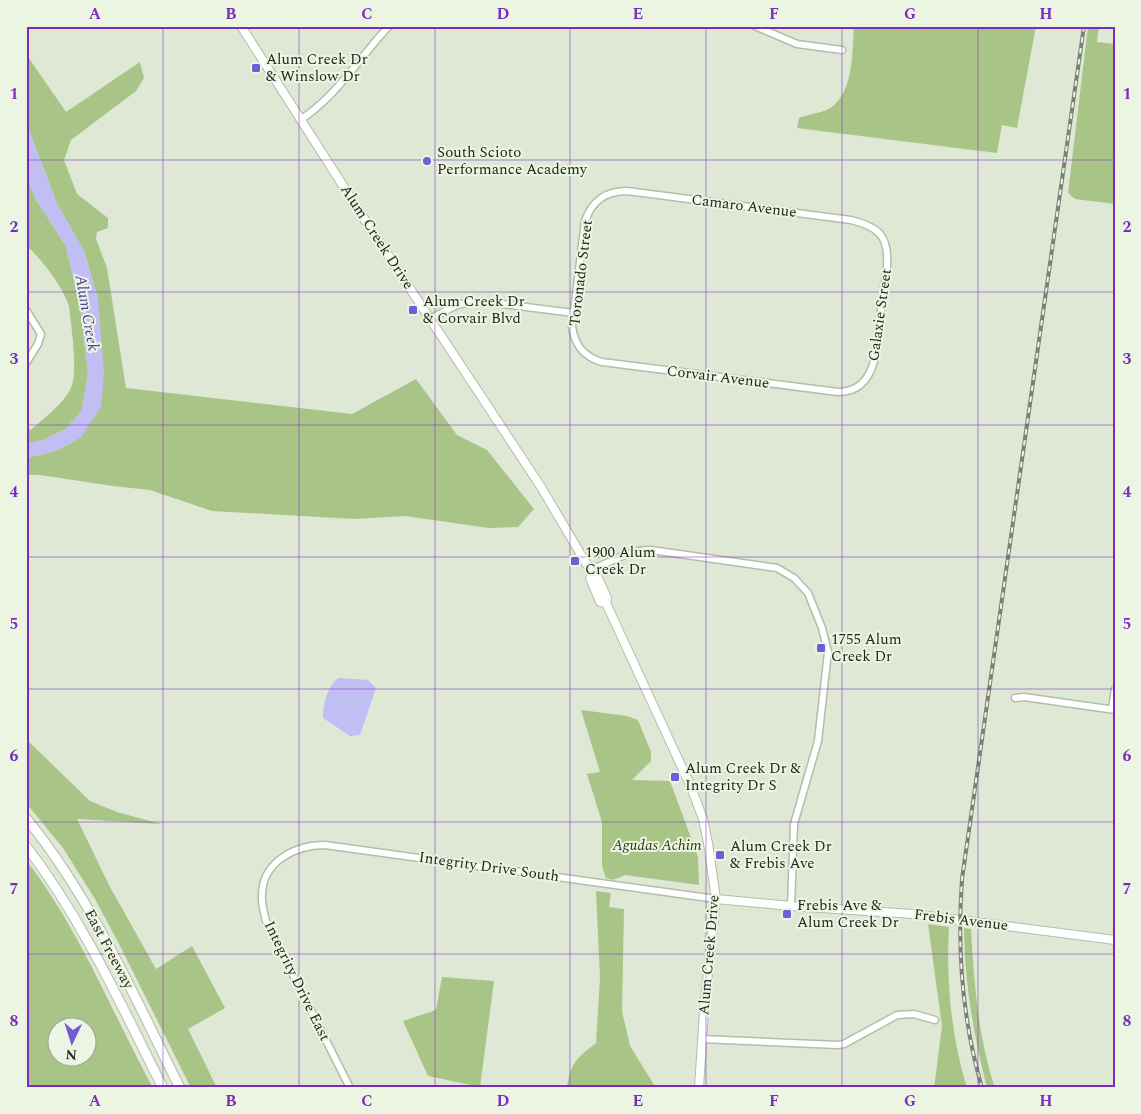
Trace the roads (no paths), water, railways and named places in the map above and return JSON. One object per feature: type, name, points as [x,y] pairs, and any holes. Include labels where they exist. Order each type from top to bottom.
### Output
[{"type":"highway","name":"East Freeway","points":[[26,818],[68,874],[87,906],[180,1088]]},
{"type":"highway","name":"East Freeway","points":[[26,846],[50,877],[81,927],[163,1088]]},
{"type":"main road","name":"Alum Creek Drive","points":[[241,26],[300,120],[541,487],[592,573],[601,582],[607,598],[606,603],[694,795],[708,843],[716,899],[699,1088]]},
{"type":"main road","name":"Frebis Avenue","points":[[716,899],[913,914],[1115,940]]},
{"type":"street","points":[[300,120],[319,108],[389,26]]},
{"type":"street","points":[[754,26],[797,44],[842,50]]},
{"type":"street","name":"Camaro Avenue","points":[[602,197],[614,192],[627,191],[852,220],[869,225],[882,237]]},
{"type":"street","name":"Toronado Street","points":[[582,352],[575,340],[572,327],[585,222],[591,207],[602,197]]},
{"type":"street","name":"Galaxie Street","points":[[857,388],[868,377],[874,362],[888,251],[882,237]]},
{"type":"street","points":[[430,319],[457,305],[470,302],[486,302],[574,312]]},
{"type":"street","points":[[26,310],[40,334],[38,344],[26,363]]},
{"type":"street","name":"Corvair Avenue","points":[[582,352],[592,359],[602,362],[838,392],[857,388]]},
{"type":"street","points":[[592,573],[619,556],[651,550],[777,568],[794,578],[808,593],[822,628],[827,645],[828,658],[818,741],[794,824],[791,906]]},
{"type":"street","points":[[1015,698],[1024,697],[1114,710],[1115,689]]},
{"type":"street","name":"Integrity Drive South","points":[[269,870],[283,856],[296,849],[325,844],[716,899]]},
{"type":"street","name":"Integrity Drive East","points":[[269,870],[262,893],[262,904],[266,921],[350,1088]]},
{"type":"street","points":[[702,1039],[838,1045],[844,1044],[897,1015],[914,1014],[935,1020]]},
{"type":"water","name":"Alum Creek","points":[[26,122],[57,204],[84,251],[98,299],[104,373],[101,407],[81,437],[56,451],[26,458],[26,444],[44,440],[67,428],[82,409],[88,373],[80,307],[66,246],[35,198],[26,175]]},
{"type":"water","points":[[338,678],[368,680],[376,688],[360,735],[350,736],[323,718],[326,696]]},
{"type":"railway","points":[[982,1088],[970,1036],[963,984],[960,931],[962,879],[1084,26]]},
{"type":"place","name":"Alum Creek Dr & Winslow Dr","points":[[256,68]]},
{"type":"place","name":"South Scioto Performance Academy","points":[[427,161]]},
{"type":"place","name":"Alum Creek Dr & Corvair Blvd","points":[[413,310]]},
{"type":"place","name":"1900 Alum Creek Dr","points":[[575,561]]},
{"type":"place","name":"1755 Alum Creek Dr","points":[[821,648]]},
{"type":"place","name":"Alum Creek Dr & Integrity Dr S","points":[[675,777]]},
{"type":"place","name":"Alum Creek Dr & Frebis Ave","points":[[720,855]]},
{"type":"place","name":"Frebis Ave & Alum Creek Dr","points":[[787,914]]},
{"type":"park label","name":"Agudas Achim","points":[[657,845]]}]
